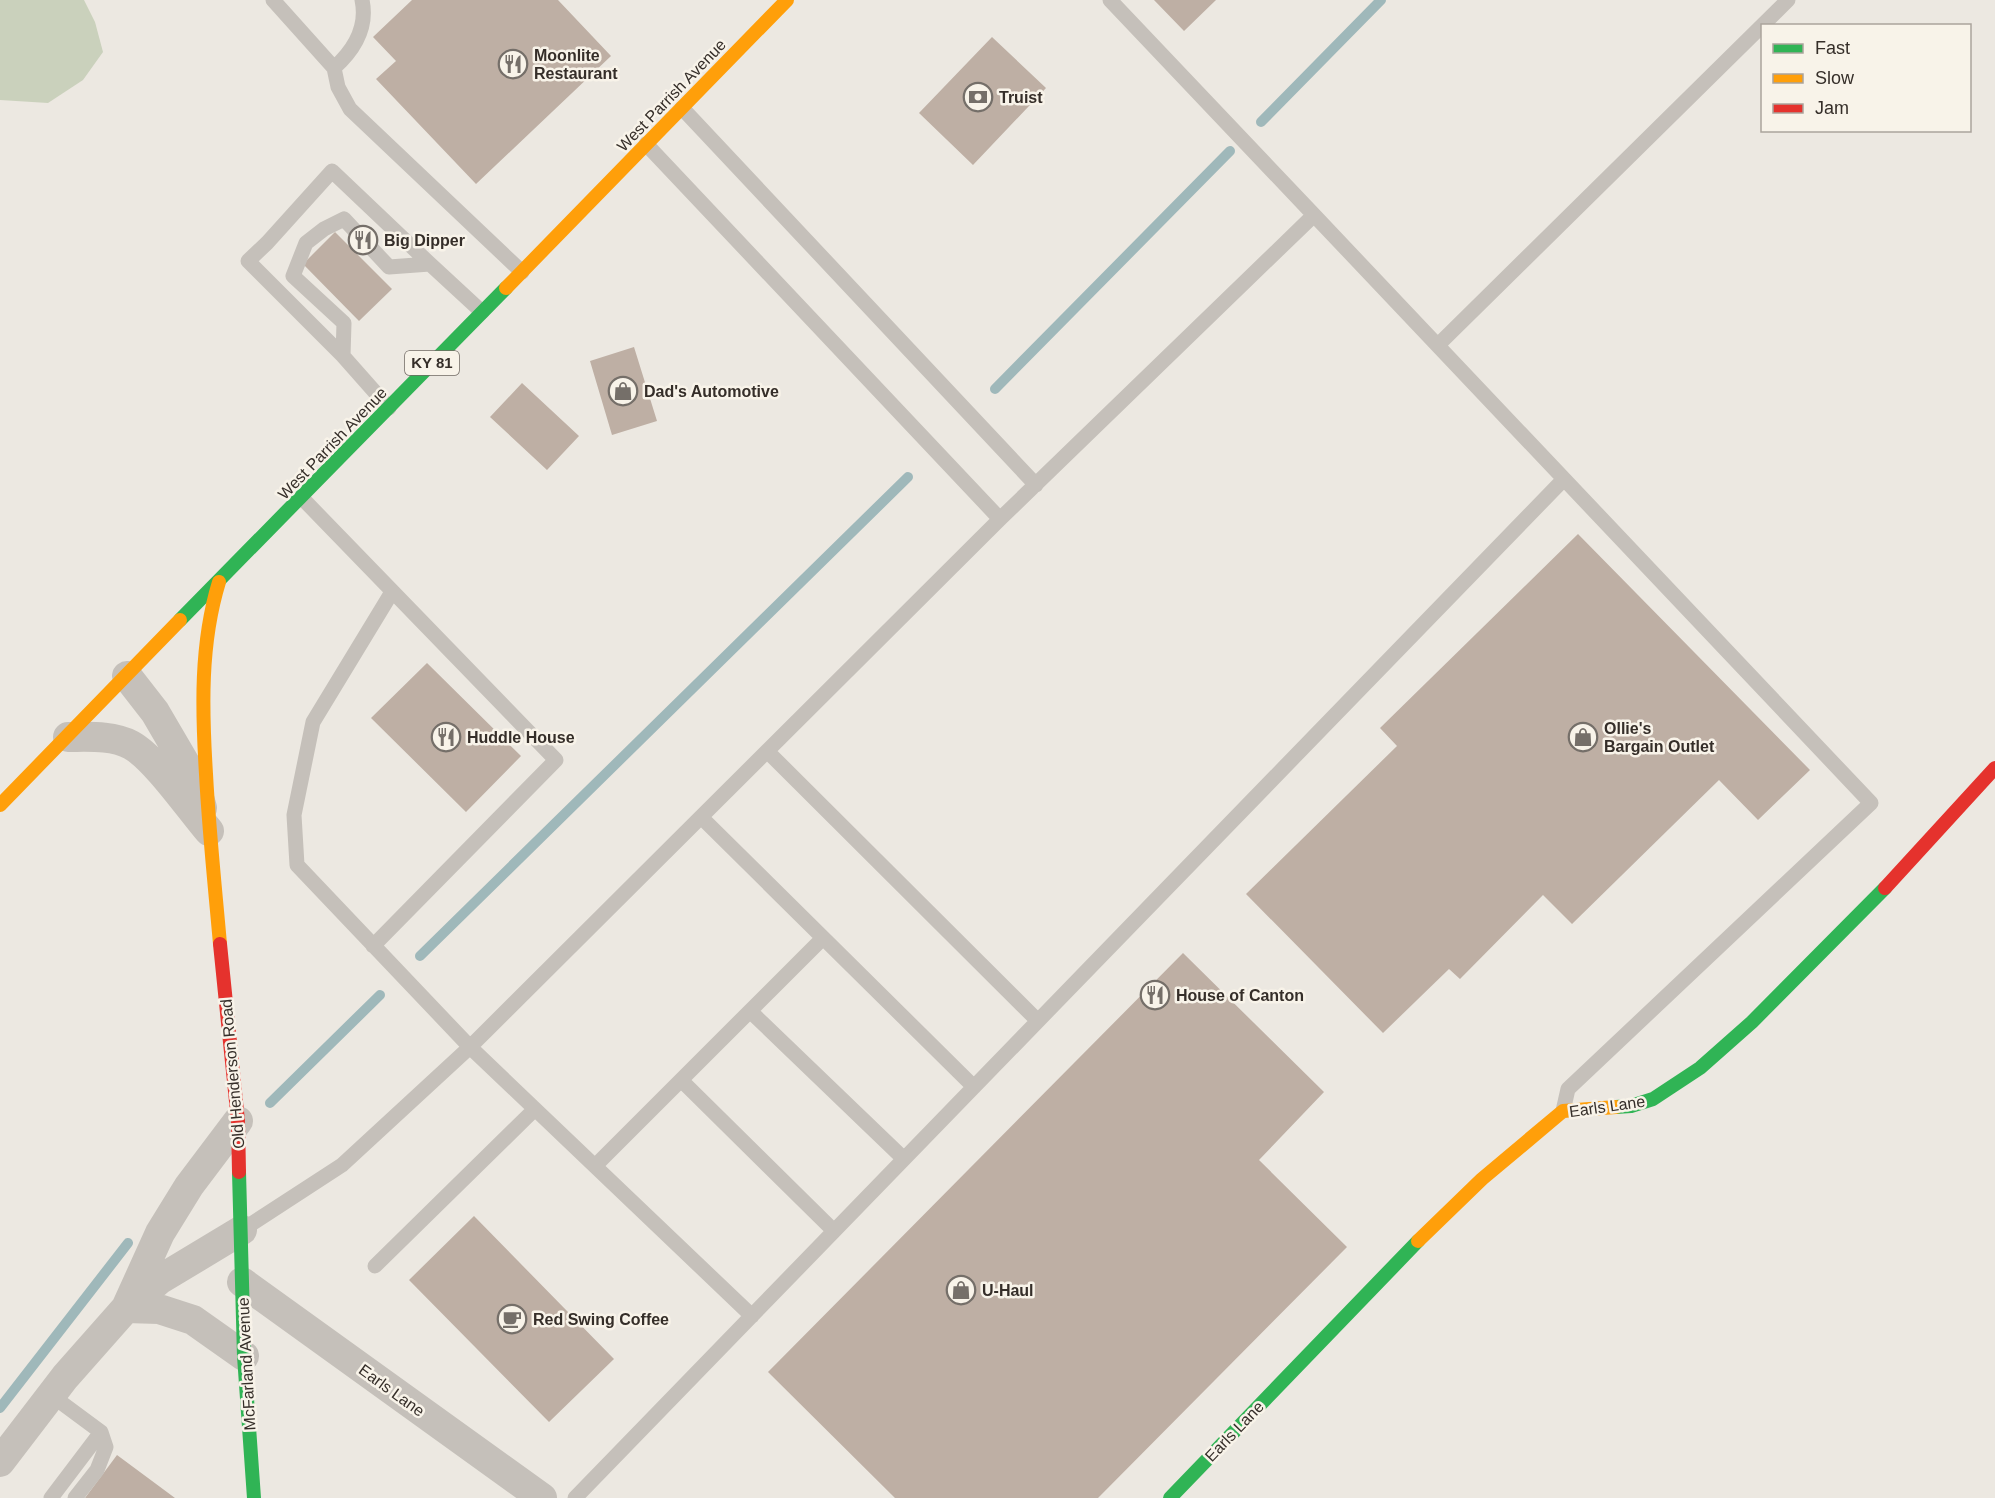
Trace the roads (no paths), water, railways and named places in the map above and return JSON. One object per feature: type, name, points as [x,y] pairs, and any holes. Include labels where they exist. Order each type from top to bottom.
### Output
[{"type":"street","name":"West Parrish Avenue","points":[[0,805],[787,0]]},
{"type":"street","name":"Old Henderson Road","points":[[219,582],[211,608],[204,669],[202,727],[209,831],[238,1121],[242,1230]]},
{"type":"street","points":[[127,676],[155,712],[193,777],[209,831]]},
{"type":"street","points":[[68,737],[97,737],[131,746],[151,761],[209,831]]},
{"type":"street","name":"Earls Lane","points":[[1170,1498],[1379,1280],[1482,1179],[1563,1111],[1631,1106],[1653,1099],[1700,1068],[1752,1022],[1875,899],[1995,768]]},
{"type":"street","points":[[126,1308],[160,1233],[189,1186],[238,1121]]},
{"type":"street","points":[[0,1462],[51,1395],[126,1308],[159,1280],[242,1230]]},
{"type":"street","name":"McFarland Avenue","points":[[242,1230],[244,1356],[254,1498]]},
{"type":"street","name":"Earls Lane","points":[[242,1282],[542,1498]]},
{"type":"street","points":[[126,1308],[159,1309],[193,1320],[244,1356]]},
{"type":"lane","points":[[273,0],[334,68],[341,93],[350,110],[522,272]]},
{"type":"lane","points":[[334,68],[349,54],[359,38],[364,10],[362,0]]},
{"type":"lane","points":[[1110,0],[1871,803],[1568,1089],[1563,1111]]},
{"type":"lane","points":[[1764,24],[1788,0]]},
{"type":"lane","points":[[1438,345],[1761,27]]},
{"type":"lane","points":[[682,108],[1036,485]]},
{"type":"lane","points":[[646,144],[1000,519]]},
{"type":"lane","points":[[389,408],[343,356],[248,261],[333,171],[483,312]]},
{"type":"lane","points":[[242,1230],[342,1165],[470,1047],[1000,519],[1314,214]]},
{"type":"lane","points":[[343,356],[344,323],[293,276],[306,243],[324,229],[345,219],[388,267],[430,264]]},
{"type":"lane","points":[[576,1498],[1564,479]]},
{"type":"lane","points":[[302,498],[556,760],[373,946]]},
{"type":"lane","points":[[393,592],[313,722],[294,815],[297,865],[470,1047],[752,1316]]},
{"type":"lane","points":[[767,751],[1038,1021]]},
{"type":"lane","points":[[701,818],[974,1087]]},
{"type":"lane","points":[[595,1166],[823,938]]},
{"type":"lane","points":[[750,1011],[904,1159]]},
{"type":"lane","points":[[681,1080],[834,1231]]},
{"type":"lane","points":[[375,1266],[535,1109]]},
{"type":"lane","points":[[51,1395],[101,1432],[106,1447],[97,1470],[75,1498]]},
{"type":"lane","points":[[51,1498],[101,1432]]},
{"type":"waterway","points":[[1261,122],[1381,0]]},
{"type":"waterway","points":[[995,389],[1230,151]]},
{"type":"waterway","points":[[420,956],[908,477]]},
{"type":"waterway","points":[[270,1103],[380,995]]},
{"type":"waterway","points":[[0,1408],[128,1243]]},
{"type":"place","name":"Moonlite Restaurant","points":[[513,64]]},
{"type":"place","name":"Truist","points":[[978,97]]},
{"type":"place","name":"Big Dipper","points":[[363,240]]},
{"type":"place","name":"Dad's Automotive","points":[[623,391]]},
{"type":"place","name":"Huddle House","points":[[446,737]]},
{"type":"place","name":"Ollie's Bargain Outlet","points":[[1583,737]]},
{"type":"place","name":"House of Canton","points":[[1155,995]]},
{"type":"place","name":"U-Haul","points":[[961,1290]]},
{"type":"place","name":"Red Swing Coffee","points":[[512,1319]]}]
